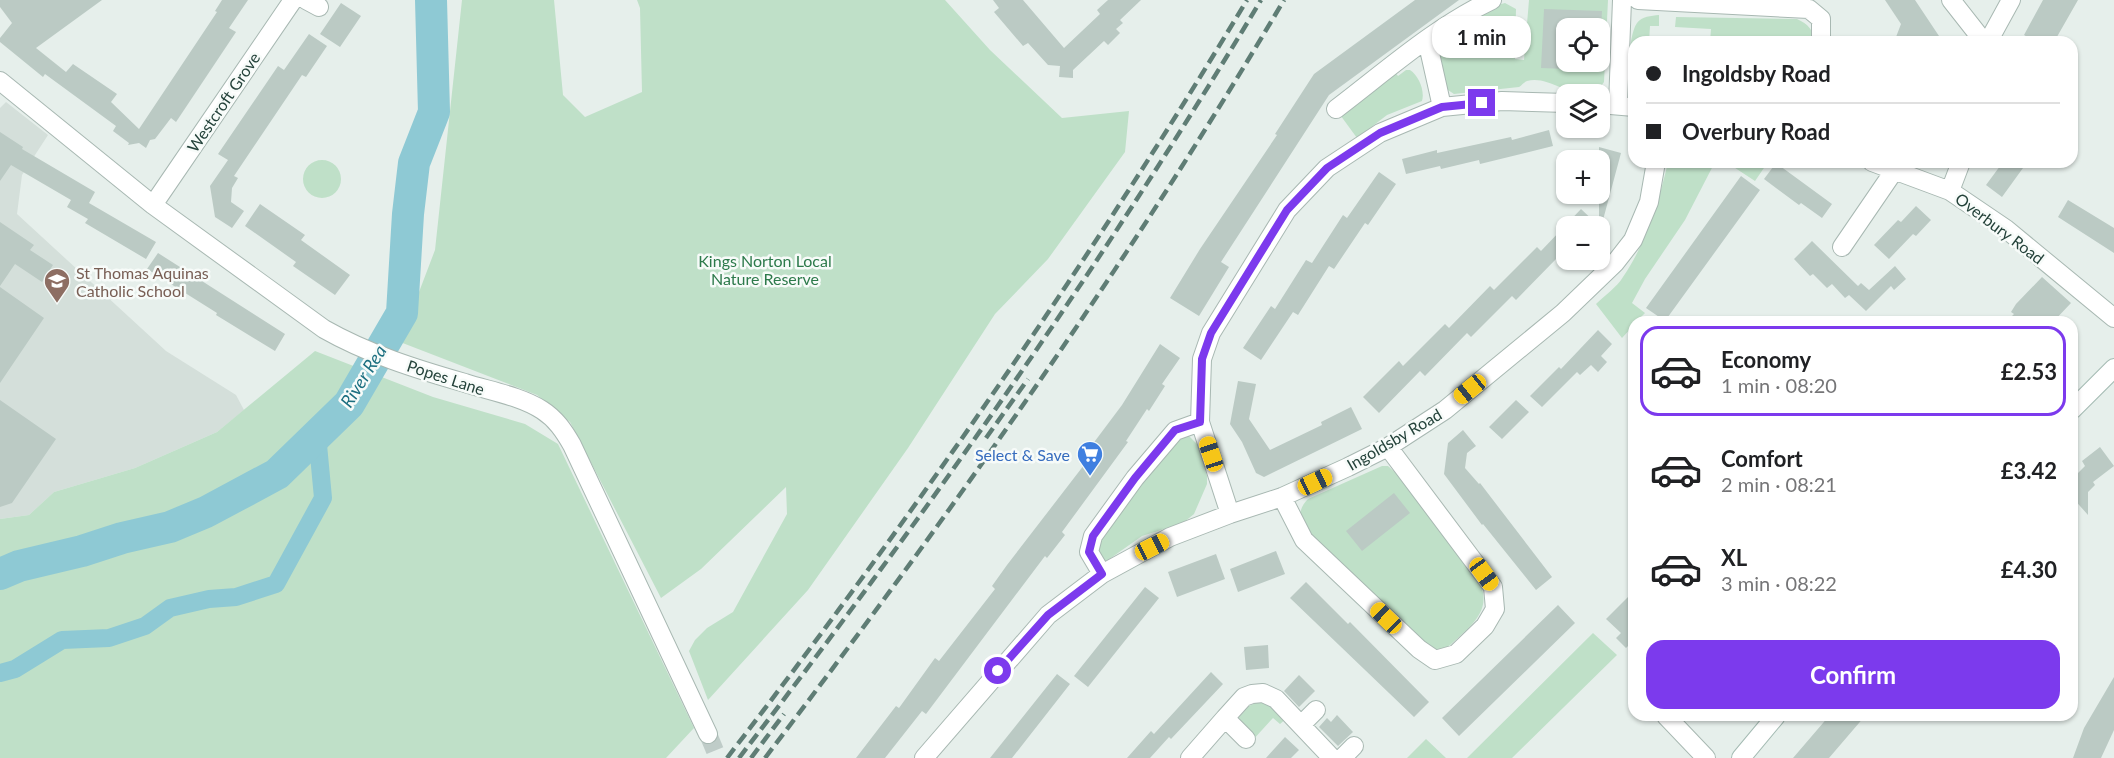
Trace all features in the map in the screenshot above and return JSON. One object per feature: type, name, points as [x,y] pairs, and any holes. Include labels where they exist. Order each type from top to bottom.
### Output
[{"type":"street","name":"Westcroft Grove","points":[[153,204],[292,0]]},
{"type":"street","points":[[1336,109],[1427,40],[1473,9],[1492,0]]},
{"type":"street","points":[[1610,105],[1625,106],[1622,0]]},
{"type":"street","points":[[1638,0],[1809,9],[1821,19],[1821,36]]},
{"type":"street","points":[[1951,0],[1981,36]]},
{"type":"street","points":[[1990,36],[2012,0]]},
{"type":"street","points":[[1427,40],[1442,107]]},
{"type":"street","name":"Popes Lane","points":[[0,81],[153,204],[280,299],[337,336],[360,348],[533,405],[548,414],[561,427],[572,445],[708,734]]},
{"type":"street","points":[[1230,514],[1200,422],[1202,359],[1211,333],[1287,210],[1327,168],[1380,133],[1442,107],[1502,101],[1556,103]]},
{"type":"street","name":"Ingoldsby Road","points":[[924,758],[1048,615],[1102,574],[1170,537],[1230,514],[1282,498],[1388,447],[1453,404],[1563,313],[1615,263],[1633,240],[1649,202],[1655,168]]},
{"type":"street","name":"Overbury Road","points":[[1887,168],[1950,191],[2006,229],[2114,318]]},
{"type":"street","points":[[1950,191],[1959,168]]},
{"type":"street","points":[[1842,246],[1894,171]]},
{"type":"street","points":[[2078,404],[2114,368]]},
{"type":"street","points":[[1102,574],[1089,552],[1093,536],[1135,478],[1175,430],[1200,422]]},
{"type":"street","points":[[1282,498],[1304,540],[1419,649],[1435,660],[1456,654],[1485,626],[1495,609],[1493,587],[1388,447]]},
{"type":"street","points":[[1190,758],[1244,697],[1252,693],[1263,693],[1276,699],[1332,758]]},
{"type":"street","points":[[1301,725],[1316,710]]},
{"type":"street","points":[[1225,718],[1246,739]]},
{"type":"street","points":[[1671,721],[1706,758]]},
{"type":"street","points":[[1741,758],[1772,721]]},
{"type":"shaded area","name":"St Thomas Aquinas Catholic School","points":[[6,102],[48,135],[22,175],[17,214],[166,351],[236,395],[244,410],[217,432],[135,468],[54,492],[29,515],[0,519],[0,108]]},
{"type":"green space","name":"Kings Norton Local Nature Reserve","points":[[462,0],[554,0],[563,95],[585,117],[642,92],[640,8],[637,0],[945,0],[990,50],[1062,118],[1129,111],[1125,152],[1048,259],[995,314],[908,448],[808,590],[708,700],[689,651],[695,640],[707,628],[733,612],[787,514],[786,487],[701,569],[661,598],[570,422],[537,395],[400,342],[435,250]]},
{"type":"green space","points":[[1529,0],[1608,0],[1607,18],[1556,18],[1556,72],[1604,72],[1602,84],[1556,85],[1537,80],[1527,81],[1519,87],[1454,94],[1445,88],[1436,50],[1467,21],[1486,10],[1505,3],[1516,9],[1515,59],[1524,60]]},
{"type":"green space","points":[[1659,15],[1659,26],[1650,26],[1649,36],[1632,36],[1637,23],[1647,17]]},
{"type":"green space","points":[[1676,17],[1797,19],[1810,28],[1813,36],[1710,36],[1711,29],[1675,27]]},
{"type":"green space","points":[[1410,70],[1419,80],[1423,93],[1422,101],[1387,115],[1357,138],[1338,112],[1394,71],[1398,76]]},
{"type":"green space","points":[[322,160],[336,165],[341,179],[336,193],[322,198],[308,193],[303,179],[308,165]]},
{"type":"green space","points":[[1666,168],[1712,168],[1685,220],[1645,279],[1632,303],[1645,313],[1642,316],[1628,316],[1628,331],[1622,338],[1596,304],[1614,288],[1631,264],[1645,236]]},
{"type":"green space","points":[[1735,168],[1764,168],[1755,181]]},
{"type":"green space","points":[[315,351],[433,397],[525,424],[558,444],[694,728],[666,758],[0,758],[0,519],[29,515],[54,492],[135,468],[217,432]]},
{"type":"green space","points":[[1187,434],[1197,444],[1207,476],[1207,484],[1194,514],[1183,523],[1142,536],[1108,560],[1102,561],[1096,551],[1098,540],[1176,438]]},
{"type":"green space","points":[[1382,466],[1388,466],[1399,476],[1481,586],[1483,605],[1480,613],[1469,628],[1447,648],[1440,650],[1427,647],[1309,540],[1302,524],[1301,509],[1308,499]]},
{"type":"green space","points":[[1593,633],[1617,655],[1512,758],[1467,758]]},
{"type":"green space","points":[[1257,702],[1265,702],[1287,718],[1280,724],[1273,718],[1252,741],[1240,723],[1239,717],[1249,706]]},
{"type":"green space","points":[[1426,739],[1446,758],[1407,758]]},
{"type":"building","points":[[0,0],[102,0],[36,48],[66,72],[73,64],[117,94],[111,102],[139,129],[217,12],[215,11],[222,0],[248,0],[229,28],[236,32],[176,122],[171,118],[155,139],[150,140],[146,148],[139,143],[128,145],[129,143],[113,131],[116,126],[45,74],[43,77],[0,42],[0,38],[12,23],[0,7]]},
{"type":"building","points":[[993,0],[1023,0],[1064,48],[1100,14],[1097,10],[1108,0],[1141,0],[1120,20],[1123,23],[1116,29],[1120,33],[1108,45],[1104,41],[1073,70],[1073,78],[1059,77],[1060,66],[1048,65],[1028,43],[1023,46],[994,12],[999,8]]},
{"type":"building","points":[[1415,0],[1459,0],[1329,95],[1221,262],[1229,267],[1199,316],[1170,298],[1200,249],[1277,135],[1275,134],[1314,74]]},
{"type":"building","points":[[1885,0],[1915,0],[1939,36],[1896,36],[1901,24]]},
{"type":"building","points":[[2043,0],[2078,0],[2057,36],[2024,35]]},
{"type":"building","points":[[341,3],[361,16],[340,47],[320,34]]},
{"type":"building","points":[[1544,9],[1602,11],[1602,18],[1556,18],[1556,69],[1541,68]]},
{"type":"building","points":[[309,34],[327,46],[306,77],[302,75],[234,176],[238,178],[232,188],[231,202],[244,211],[232,228],[215,217],[210,186],[228,160],[218,154],[278,66],[284,70]]},
{"type":"building","points":[[1549,130],[1553,146],[1480,164],[1479,160],[1406,174],[1402,159],[1437,150],[1437,153],[1511,137],[1512,140]]},
{"type":"building","points":[[0,132],[23,147],[22,149],[95,192],[89,203],[156,242],[146,259],[85,223],[88,219],[67,207],[71,200],[11,165],[0,181]]},
{"type":"building","points":[[1610,150],[1621,153],[1610,194]]},
{"type":"building","points":[[1772,168],[1783,168],[1832,204],[1822,218],[1801,203],[1799,205],[1764,179]]},
{"type":"building","points":[[1999,168],[2023,168],[2002,197],[1986,185]]},
{"type":"building","points":[[1379,172],[1396,184],[1368,225],[1365,223],[1334,269],[1329,266],[1298,315],[1293,312],[1261,360],[1243,348],[1271,306],[1275,309],[1306,260],[1312,263],[1343,215],[1347,218]]},
{"type":"building","points":[[1741,176],[1760,190],[1669,316],[1658,316],[1646,308]]},
{"type":"building","points":[[2068,200],[2114,228],[2114,253],[2058,217]]},
{"type":"building","points":[[260,204],[305,235],[301,240],[350,275],[335,295],[293,266],[296,262],[245,226]]},
{"type":"building","points":[[1599,204],[1607,204],[1604,216],[1599,216]]},
{"type":"building","points":[[1916,206],[1931,220],[1916,236],[1913,234],[1889,259],[1874,245],[1898,220],[1901,222]]},
{"type":"building","points":[[1581,209],[1588,216],[1574,216]]},
{"type":"building","points":[[0,222],[34,245],[30,250],[53,265],[42,282],[15,264],[0,286]]},
{"type":"building","points":[[1556,235],[1556,259],[1516,300],[1512,296],[1471,337],[1467,333],[1425,376],[1420,371],[1379,413],[1363,397],[1399,361],[1403,366],[1445,324],[1449,328],[1490,286],[1494,290],[1537,247],[1541,251]]},
{"type":"building","points":[[1812,241],[1858,286],[1861,283],[1869,290],[1895,266],[1906,279],[1894,290],[1891,286],[1866,311],[1849,295],[1845,298],[1832,284],[1827,288],[1813,274],[1810,276],[1794,259]]},
{"type":"building","points":[[158,253],[285,334],[275,351],[147,269]]},
{"type":"building","points":[[2042,277],[2071,303],[2059,316],[2012,316],[2014,314],[2011,312]]},
{"type":"building","points":[[0,287],[44,318],[0,383]]},
{"type":"building","points":[[1598,330],[1612,344],[1601,356],[1607,362],[1598,372],[1591,365],[1580,375],[1577,372],[1542,407],[1530,396],[1559,367],[1561,369]]},
{"type":"building","points":[[1160,344],[1180,358],[1162,384],[1165,386],[1149,411],[1147,409],[1126,441],[1128,442],[1062,532],[1065,535],[1047,558],[1045,556],[926,714],[922,711],[885,758],[856,758],[896,706],[899,708],[935,658],[939,661],[995,589],[992,586],[1007,565],[1084,465],[1080,461],[1122,405]]},
{"type":"building","points":[[1238,381],[1256,384],[1249,419],[1270,450],[1322,425],[1321,422],[1351,407],[1362,429],[1264,477],[1256,473],[1242,442],[1230,424]]},
{"type":"building","points":[[0,400],[56,439],[12,503],[0,507]]},
{"type":"building","points":[[1516,400],[1529,412],[1502,439],[1489,427]]},
{"type":"building","points":[[1463,430],[1476,446],[1467,453],[1465,468],[1480,483],[1552,577],[1536,590],[1482,525],[1444,474],[1448,443]]},
{"type":"building","points":[[2100,447],[2114,466],[2093,482],[2095,485],[2088,492],[2088,515],[2078,504],[2078,473],[2085,466],[2082,461]]},
{"type":"building","points":[[1394,493],[1410,513],[1362,551],[1346,531]]},
{"type":"building","points":[[1276,551],[1285,574],[1238,592],[1230,569]]},
{"type":"building","points":[[1216,554],[1225,579],[1177,597],[1168,572]]},
{"type":"building","points":[[1306,582],[1348,624],[1350,622],[1429,702],[1414,717],[1290,598]]},
{"type":"building","points":[[1145,587],[1159,598],[1088,687],[1074,676]]},
{"type":"building","points":[[1628,597],[1628,646],[1626,648],[1616,638],[1621,633],[1606,619]]},
{"type":"building","points":[[1558,605],[1575,623],[1459,736],[1442,718]]},
{"type":"building","points":[[1268,645],[1269,668],[1246,670],[1244,647]]},
{"type":"building","points":[[1211,672],[1223,684],[1171,739],[1169,737],[1150,758],[1127,758],[1151,731],[1154,734]]},
{"type":"building","points":[[1057,674],[1070,684],[1012,758],[990,758]]},
{"type":"building","points":[[1299,675],[1315,691],[1299,707],[1284,691]]},
{"type":"building","points":[[2114,677],[2114,730],[2101,758],[2073,758],[2084,728]]},
{"type":"building","points":[[1337,715],[1353,732],[1338,746],[1319,727],[1327,718],[1331,722]]},
{"type":"building","points":[[1825,721],[1861,721],[1829,758],[1793,758]]},
{"type":"building","points":[[1285,737],[1299,750],[1291,758],[1266,758]]},
{"type":"waterway","name":"River Rea","points":[[0,574],[19,566],[170,527],[206,512],[277,474],[349,404],[402,313],[408,214],[414,163],[434,112],[431,0]]},
{"type":"waterway","points":[[0,673],[15,669],[62,640],[109,638],[145,626],[170,608],[209,599],[236,597],[276,584],[323,498],[317,434]]},
{"type":"tunnel","points":[[708,734],[718,758]]},
{"type":"railway","points":[[727,758],[865,574],[998,386],[1125,195],[1247,0]]},
{"type":"railway","points":[[739,758],[877,574],[1011,387],[1139,196],[1261,0]]},
{"type":"railway","points":[[765,758],[903,574],[1036,386],[1163,196],[1284,0]]},
{"type":"railway","points":[[986,438],[1028,379]]},
{"type":"railway","points":[[751,758],[784,714]]},
{"type":"place","name":"St Thomas Aquinas Catholic School","points":[[57,304]]},
{"type":"place","name":"Select & Save","points":[[1090,477]]},
{"type":"route","points":[[998,671],[1048,615],[1102,574],[1089,552],[1093,536],[1135,478],[1175,430],[1200,422],[1202,359],[1211,333],[1287,210],[1327,168],[1380,133],[1442,107],[1482,103]]}]
